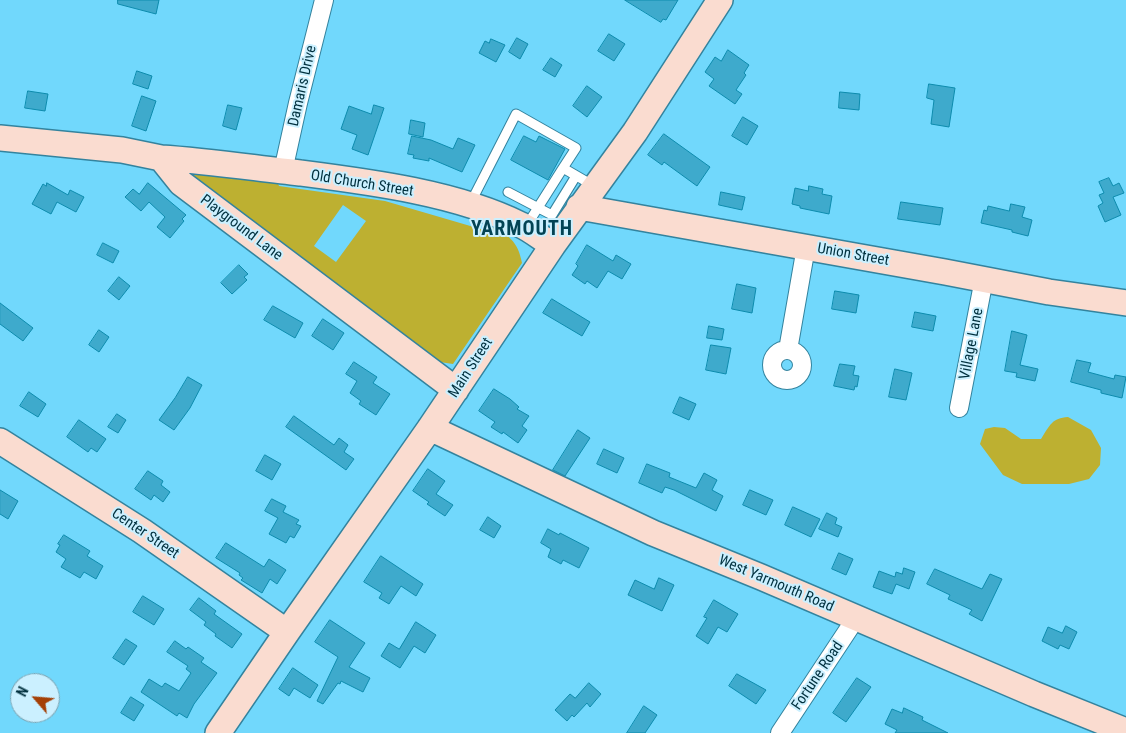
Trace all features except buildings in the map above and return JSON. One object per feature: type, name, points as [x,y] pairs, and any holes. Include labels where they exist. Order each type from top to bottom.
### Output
[{"type":"main road","name":"Main Street","points":[[218,733],[430,428],[579,207],[585,181],[635,132],[720,0]]},
{"type":"main road","points":[[0,138],[122,150],[161,158]]},
{"type":"main road","name":"Old Church Street","points":[[161,158],[204,161],[283,171],[408,190],[532,217],[553,245]]},
{"type":"main road","name":"Playground Lane","points":[[161,158],[181,183],[456,390]]},
{"type":"main road","name":"Union Street","points":[[579,207],[1049,292],[1126,303]]},
{"type":"main road","name":"West Yarmouth Road","points":[[430,428],[653,533],[761,576],[1034,694],[1126,731]]},
{"type":"main road","name":"Center Street","points":[[0,441],[142,531],[287,632]]},
{"type":"street","name":"Damaris Drive","points":[[283,171],[324,0]]},
{"type":"street","points":[[788,350],[806,247]]},
{"type":"street","name":"Village Lane","points":[[959,408],[984,279]]},
{"type":"street","name":"Fortune Road","points":[[780,733],[856,618]]},
{"type":"lane","points":[[470,205],[516,114],[576,148],[532,217]]},
{"type":"lane","points":[[532,217],[552,215],[585,181],[563,168]]},
{"type":"lane","points":[[508,192],[532,217]]},
{"type":"shaded area","points":[[185,170],[277,181],[279,186],[385,201],[484,230],[488,225],[511,239],[518,249],[522,263],[453,364],[433,361],[188,181]],"holes":[[[343,205],[366,221],[336,262],[314,246]]]},
{"type":"shaded area","points":[[1068,417],[1091,430],[1101,448],[1100,465],[1089,479],[1069,484],[1022,484],[1003,475],[980,444],[985,429],[994,427],[1005,428],[1021,439],[1041,439],[1049,426],[1055,421]]},
{"type":"district","name":"YARMOUTH","points":[[522,230]]}]
